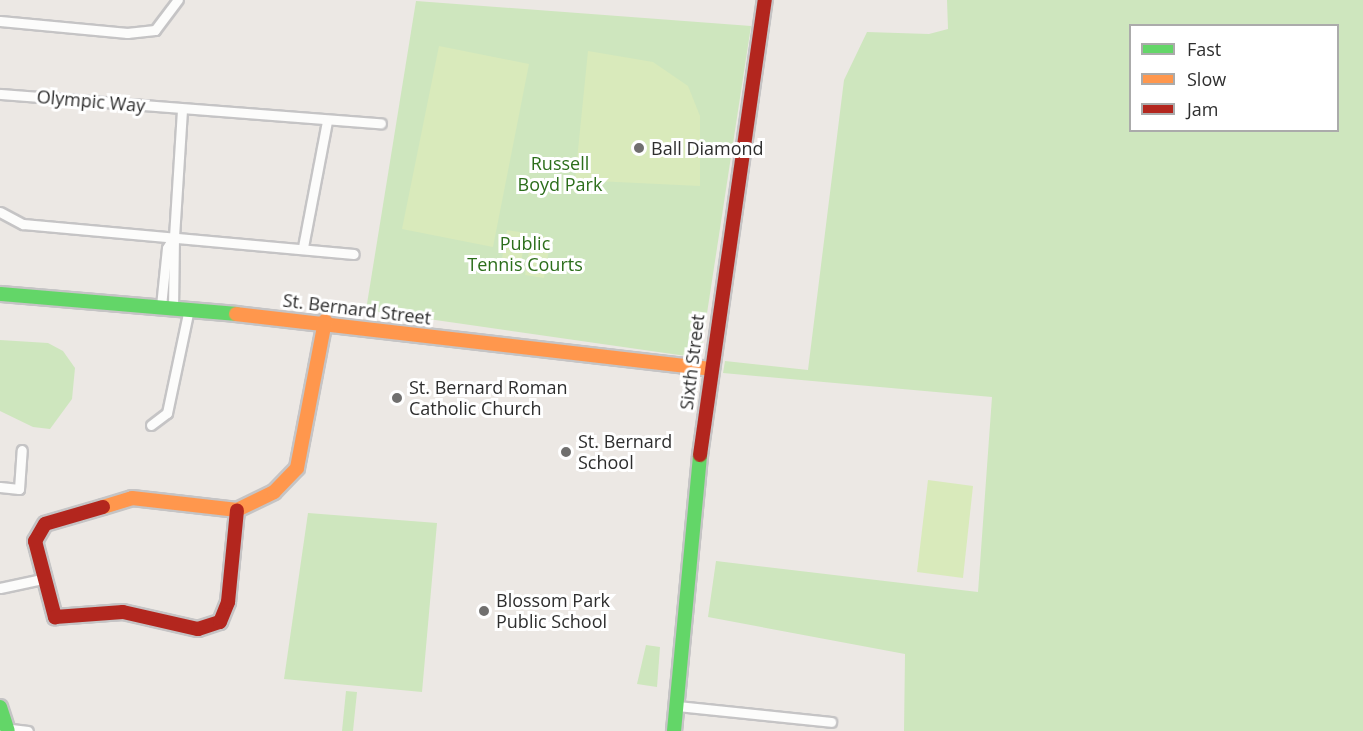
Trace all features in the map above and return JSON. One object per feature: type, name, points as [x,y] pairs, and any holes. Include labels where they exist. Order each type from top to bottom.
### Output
[{"type":"street","points":[[0,21],[136,32],[155,30],[178,0]]},
{"type":"street","name":"Sixth Street","points":[[674,731],[708,369],[765,0]]},
{"type":"street","name":"Olympic Way","points":[[0,94],[327,121],[381,123]]},
{"type":"street","points":[[167,307],[182,109]]},
{"type":"street","points":[[303,247],[327,121]]},
{"type":"street","points":[[0,212],[22,224],[303,247],[354,254]]},
{"type":"street","name":"St. Bernard Street","points":[[0,294],[326,321],[708,369]]},
{"type":"street","points":[[151,425],[167,413],[189,309]]},
{"type":"street","points":[[237,510],[225,615],[210,628],[123,612],[66,620],[55,617],[42,579],[35,541],[45,524],[132,498],[237,510],[274,492],[297,468],[326,321]]},
{"type":"street","points":[[0,487],[19,489],[22,450]]},
{"type":"street","points":[[0,588],[42,579]]},
{"type":"street","points":[[677,706],[831,722]]},
{"type":"street","points":[[0,707],[5,729],[28,731]]},
{"type":"green space","points":[[947,0],[1363,0],[1363,731],[904,731],[905,654],[708,617],[716,561],[978,592],[992,397],[723,373],[725,361],[808,370],[844,80],[867,32],[929,34],[948,29]]},
{"type":"green space","name":"Russell Boyd Park","points":[[416,1],[751,26],[702,346],[693,357],[366,310]]},
{"type":"green space","points":[[439,46],[529,64],[493,247],[402,229]]},
{"type":"green space","name":"Ball Diamond","points":[[588,51],[653,62],[688,86],[700,116],[700,186],[575,180]]},
{"type":"green space","points":[[507,230],[526,233],[519,274],[500,270]]},
{"type":"green space","points":[[532,234],[551,238],[544,278],[525,275]]},
{"type":"green space","points":[[0,340],[48,343],[63,351],[75,368],[72,399],[50,429],[33,427],[0,411]]},
{"type":"green space","points":[[928,480],[973,486],[963,578],[917,572]]},
{"type":"green space","points":[[308,513],[437,523],[422,692],[284,679]]},
{"type":"green space","points":[[646,645],[660,647],[657,687],[637,684]]},
{"type":"green space","points":[[346,691],[357,692],[353,731],[342,731]]},
{"type":"traffic: fast","points":[[0,294],[236,314]]},
{"type":"traffic: fast","points":[[674,731],[700,455]]},
{"type":"traffic: fast","points":[[0,707],[8,731]]},
{"type":"traffic: slow","points":[[236,314],[708,369]]},
{"type":"traffic: slow","points":[[103,507],[132,498],[237,510],[274,492],[297,468],[325,321]]},
{"type":"traffic: jam","points":[[700,455],[765,0]]},
{"type":"traffic: jam","points":[[103,507],[45,524],[35,541],[55,617],[123,612],[198,629],[220,622],[228,602],[237,510]]},
{"type":"place","name":"Ball Diamond","points":[[639,148]]},
{"type":"place","name":"St. Bernard Roman Catholic Church","points":[[397,398]]},
{"type":"place","name":"St. Bernard School","points":[[566,452]]},
{"type":"place","name":"Blossom Park Public School","points":[[484,611]]},
{"type":"park label","name":"Public Tennis Courts","points":[[525,254]]}]
